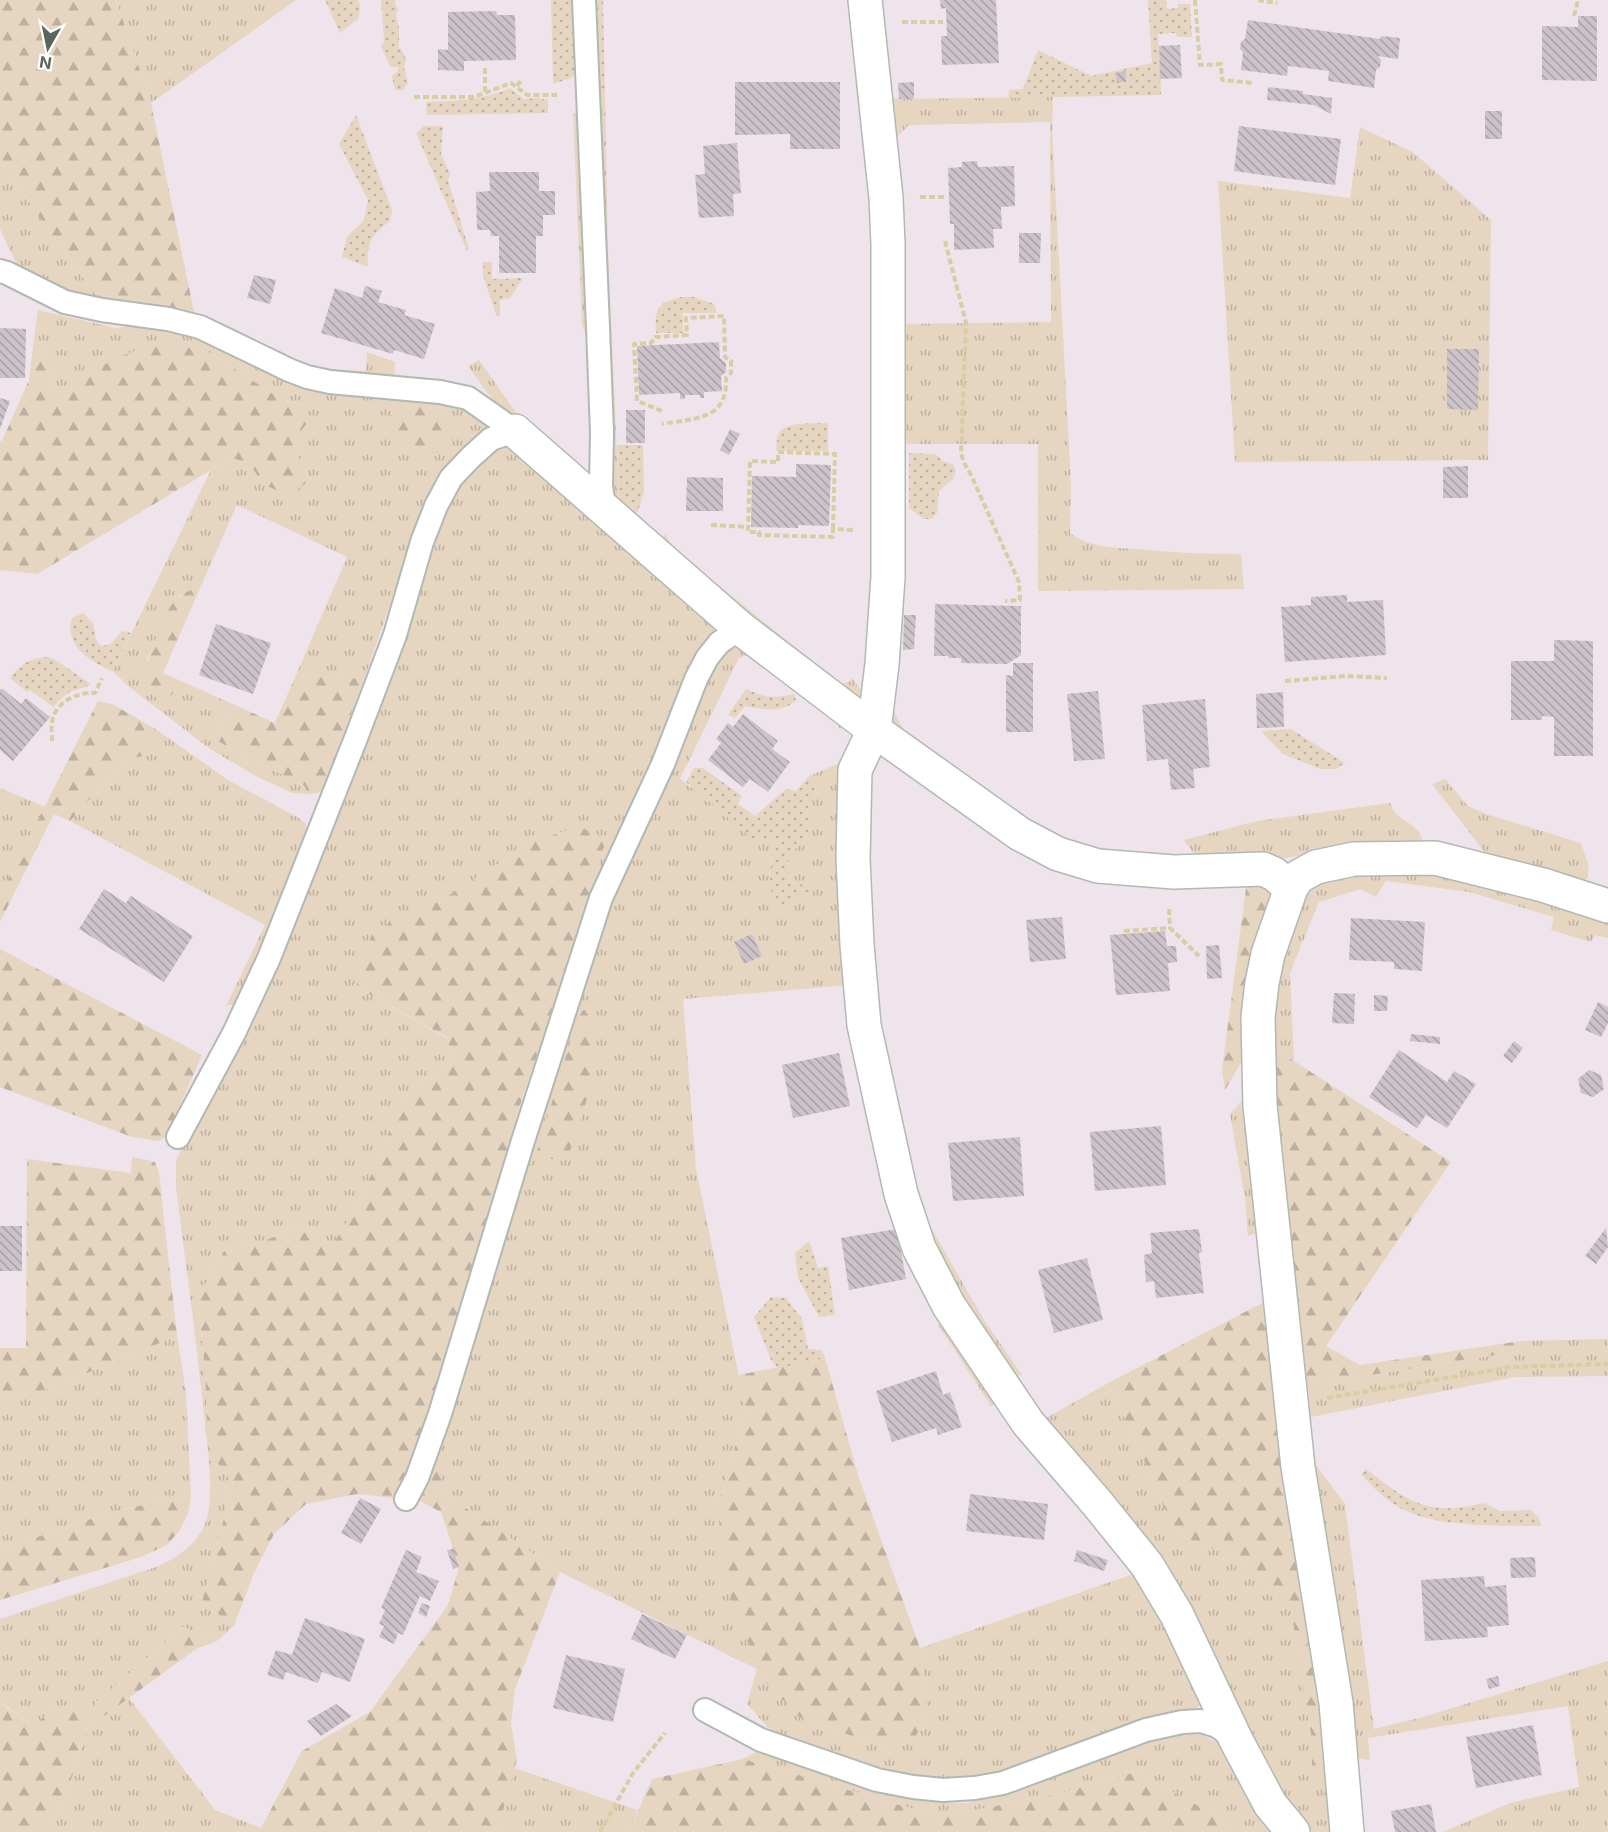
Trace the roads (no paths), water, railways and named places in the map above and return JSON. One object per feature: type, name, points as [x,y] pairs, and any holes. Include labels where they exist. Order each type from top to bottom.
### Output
[{"type":"street","points":[[865,0],[886,198],[888,244],[888,577],[882,664],[874,730],[855,770],[853,859],[864,1025],[901,1194],[919,1248],[949,1306],[1022,1415],[1147,1565],[1177,1615],[1236,1740],[1270,1804],[1293,1832]]},
{"type":"street","points":[[515,431],[740,628],[874,730],[1020,834],[1058,854],[1098,866],[1138,871],[1185,872],[1263,869],[1274,874],[1291,888]]},
{"type":"street","points":[[1347,1832],[1336,1703],[1298,1467],[1260,1105],[1258,1027],[1262,983],[1268,954],[1291,888],[1298,878],[1316,867],[1354,859],[1435,858],[1543,885],[1608,906]]},
{"type":"lane","points":[[584,0],[601,422],[601,486],[604,507]]},
{"type":"lane","points":[[0,271],[65,302],[102,310],[168,319],[200,327],[307,377],[330,382],[440,392],[468,398],[515,431]]},
{"type":"lane","points":[[178,1137],[234,1033],[269,958],[357,738],[387,656],[436,506],[451,478],[471,457],[491,440],[515,431]]},
{"type":"lane","points":[[406,1499],[417,1478],[440,1414],[525,1133],[601,898],[663,764],[696,679],[707,658],[720,643],[740,628]]},
{"type":"lane","points":[[705,1710],[761,1740],[878,1780],[943,1790],[1004,1783],[1146,1730],[1182,1722],[1201,1721],[1217,1726],[1236,1740]]}]
